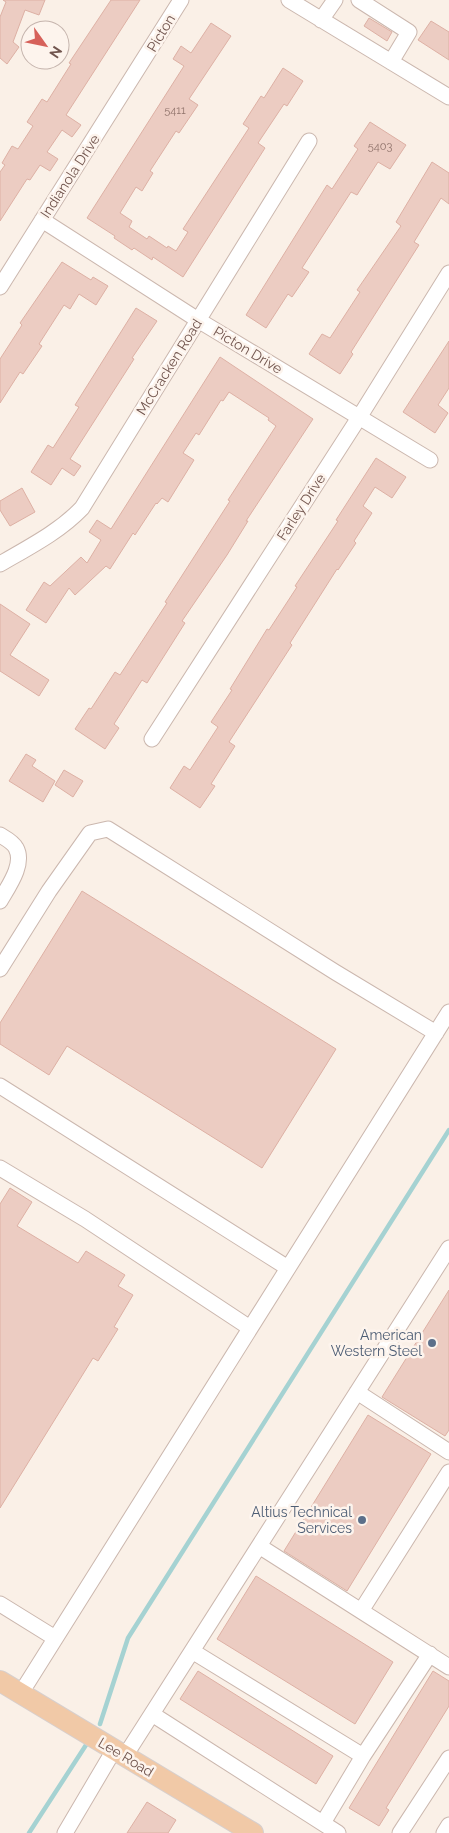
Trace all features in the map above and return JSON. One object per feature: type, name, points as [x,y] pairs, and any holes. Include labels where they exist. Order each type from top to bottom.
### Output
[{"type":"main road","name":"Lee Road","points":[[0,1681],[253,1833]]},
{"type":"street","name":"Picton","points":[[141,66],[181,0]]},
{"type":"street","points":[[289,0],[449,97]]},
{"type":"street","points":[[321,20],[335,0]]},
{"type":"street","points":[[359,0],[409,32],[391,62]]},
{"type":"street","name":"Indianola Drive","points":[[0,286],[141,66]]},
{"type":"street","name":"McCracken Road","points":[[0,564],[58,529],[82,508],[309,141]]},
{"type":"street","name":"Picton Drive","points":[[42,220],[198,320],[360,416],[430,460]]},
{"type":"street","name":"Farley Drive","points":[[152,740],[360,416],[449,273]]},
{"type":"street","points":[[0,968],[49,891],[90,833],[108,829],[335,972],[436,1033]]},
{"type":"street","points":[[0,835],[16,848],[18,859],[10,885],[0,901]]},
{"type":"street","points":[[21,1693],[449,1012]]},
{"type":"street","points":[[0,1086],[288,1268]]},
{"type":"street","points":[[0,1168],[85,1219],[250,1328]]},
{"type":"street","points":[[65,1833],[120,1753],[152,1714],[449,1248]]},
{"type":"street","points":[[357,1392],[449,1452]]},
{"type":"street","points":[[361,1611],[449,1472]]},
{"type":"street","points":[[259,1546],[449,1667]]},
{"type":"street","points":[[0,1604],[55,1638]]},
{"type":"street","points":[[192,1651],[363,1756]]},
{"type":"street","points":[[323,1824],[363,1756],[430,1654]]},
{"type":"street","points":[[152,1714],[338,1833]]},
{"type":"street","points":[[400,1833],[449,1758]]},
{"type":"street","points":[[444,1833],[449,1825]]},
{"type":"building","points":[[3,0],[45,0],[39,15],[25,10],[13,42],[19,47],[7,64],[0,58],[0,17],[6,2]]},
{"type":"building","points":[[111,0],[140,0],[66,115],[81,125],[72,137],[62,130],[47,152],[58,159],[50,171],[40,165],[30,180],[27,179],[0,221],[0,172],[5,165],[2,163],[12,146],[18,149],[33,126],[27,122],[42,99],[47,102],[67,70],[70,70],[70,62]]},
{"type":"building","points":[[369,18],[392,32],[387,41],[364,26]]},
{"type":"building","points":[[431,21],[449,32],[449,60],[418,40]]},
{"type":"building","points":[[211,23],[231,36],[189,99],[198,105],[179,133],[176,131],[150,171],[153,173],[142,191],[136,187],[120,213],[132,221],[129,227],[147,239],[149,236],[167,248],[168,246],[176,251],[188,232],[183,229],[249,128],[243,124],[261,96],[264,98],[283,68],[303,81],[287,106],[284,104],[258,143],[265,148],[183,277],[153,257],[152,260],[134,248],[132,250],[114,238],[115,236],[87,218],[184,66],[173,59],[181,46],[191,53]]},
{"type":"building","points":[[370,122],[406,145],[390,169],[378,162],[357,195],[351,192],[302,268],[309,272],[292,297],[288,294],[266,328],[246,315],[327,185],[332,189],[358,149],[354,146]]},
{"type":"building","points":[[432,162],[449,173],[449,204],[441,198],[414,242],[419,245],[351,352],[353,354],[340,374],[309,354],[322,334],[330,338],[360,292],[357,290],[401,226],[396,222]]},
{"type":"building","points":[[62,262],[91,280],[93,277],[108,286],[96,305],[79,294],[70,309],[64,305],[39,344],[42,346],[23,374],[20,372],[0,403],[0,359],[22,325],[20,323]]},
{"type":"building","points":[[136,308],[157,321],[70,459],[81,466],[74,476],[62,468],[51,485],[31,472],[48,445],[53,448],[79,407],[75,405]]},
{"type":"building","points":[[449,341],[449,388],[438,405],[448,413],[435,433],[403,412]]},
{"type":"building","points":[[220,357],[313,419],[246,521],[248,521],[227,555],[182,621],[185,623],[147,683],[142,680],[114,724],[119,728],[105,749],[75,729],[89,708],[91,709],[115,672],[120,675],[167,603],[165,602],[276,426],[268,420],[269,418],[229,392],[223,401],[221,400],[199,435],[196,433],[183,453],[194,460],[168,502],[162,498],[156,503],[135,535],[133,533],[110,569],[106,566],[75,595],[69,588],[46,623],[26,610],[44,582],[50,586],[81,557],[87,563],[101,540],[89,532],[97,520],[111,529]]},
{"type":"building","points":[[376,458],[406,477],[392,498],[375,487],[363,506],[372,513],[354,541],[356,543],[337,569],[290,643],[292,645],[229,742],[235,746],[211,784],[215,786],[200,808],[170,788],[184,766],[190,770],[218,727],[211,722],[232,690],[230,689],[267,629],[269,630],[297,587],[295,586],[338,521],[336,520]]},
{"type":"building","points":[[22,488],[35,512],[10,526],[0,510],[0,501]]},
{"type":"building","points":[[0,604],[30,624],[10,655],[49,680],[39,696],[0,671]]},
{"type":"building","points":[[26,754],[36,760],[32,766],[55,781],[43,802],[9,781]]},
{"type":"building","points":[[64,770],[83,781],[73,797],[55,785]]},
{"type":"building","points":[[82,891],[336,1049],[262,1168],[67,1046],[49,1075],[0,1044],[0,1023]]},
{"type":"building","points":[[10,1188],[32,1202],[17,1226],[78,1263],[86,1251],[125,1275],[118,1286],[133,1295],[114,1327],[118,1329],[98,1361],[93,1358],[0,1508],[0,1204]]},
{"type":"building","name":"American Western Steel","points":[[449,1290],[449,1430],[445,1436],[382,1397]]},
{"type":"building","points":[[368,1415],[431,1454],[347,1591],[284,1551]]},
{"type":"building","points":[[256,1576],[393,1662],[355,1724],[217,1639]]},
{"type":"building","points":[[198,1671],[333,1756],[316,1784],[180,1699]]},
{"type":"building","points":[[433,1671],[449,1681],[449,1706],[386,1808],[389,1810],[379,1826],[349,1808]]},
{"type":"building","points":[[147,1802],[176,1820],[168,1833],[127,1833]]},
{"type":"waterway","points":[[100,1724],[128,1638],[449,1130]]},
{"type":"waterway","points":[[29,1833],[86,1745]]},
{"type":"place","name":"American Western Steel","points":[[432,1343]]},
{"type":"place","name":"Altius Technical Services","points":[[362,1520]]}]
